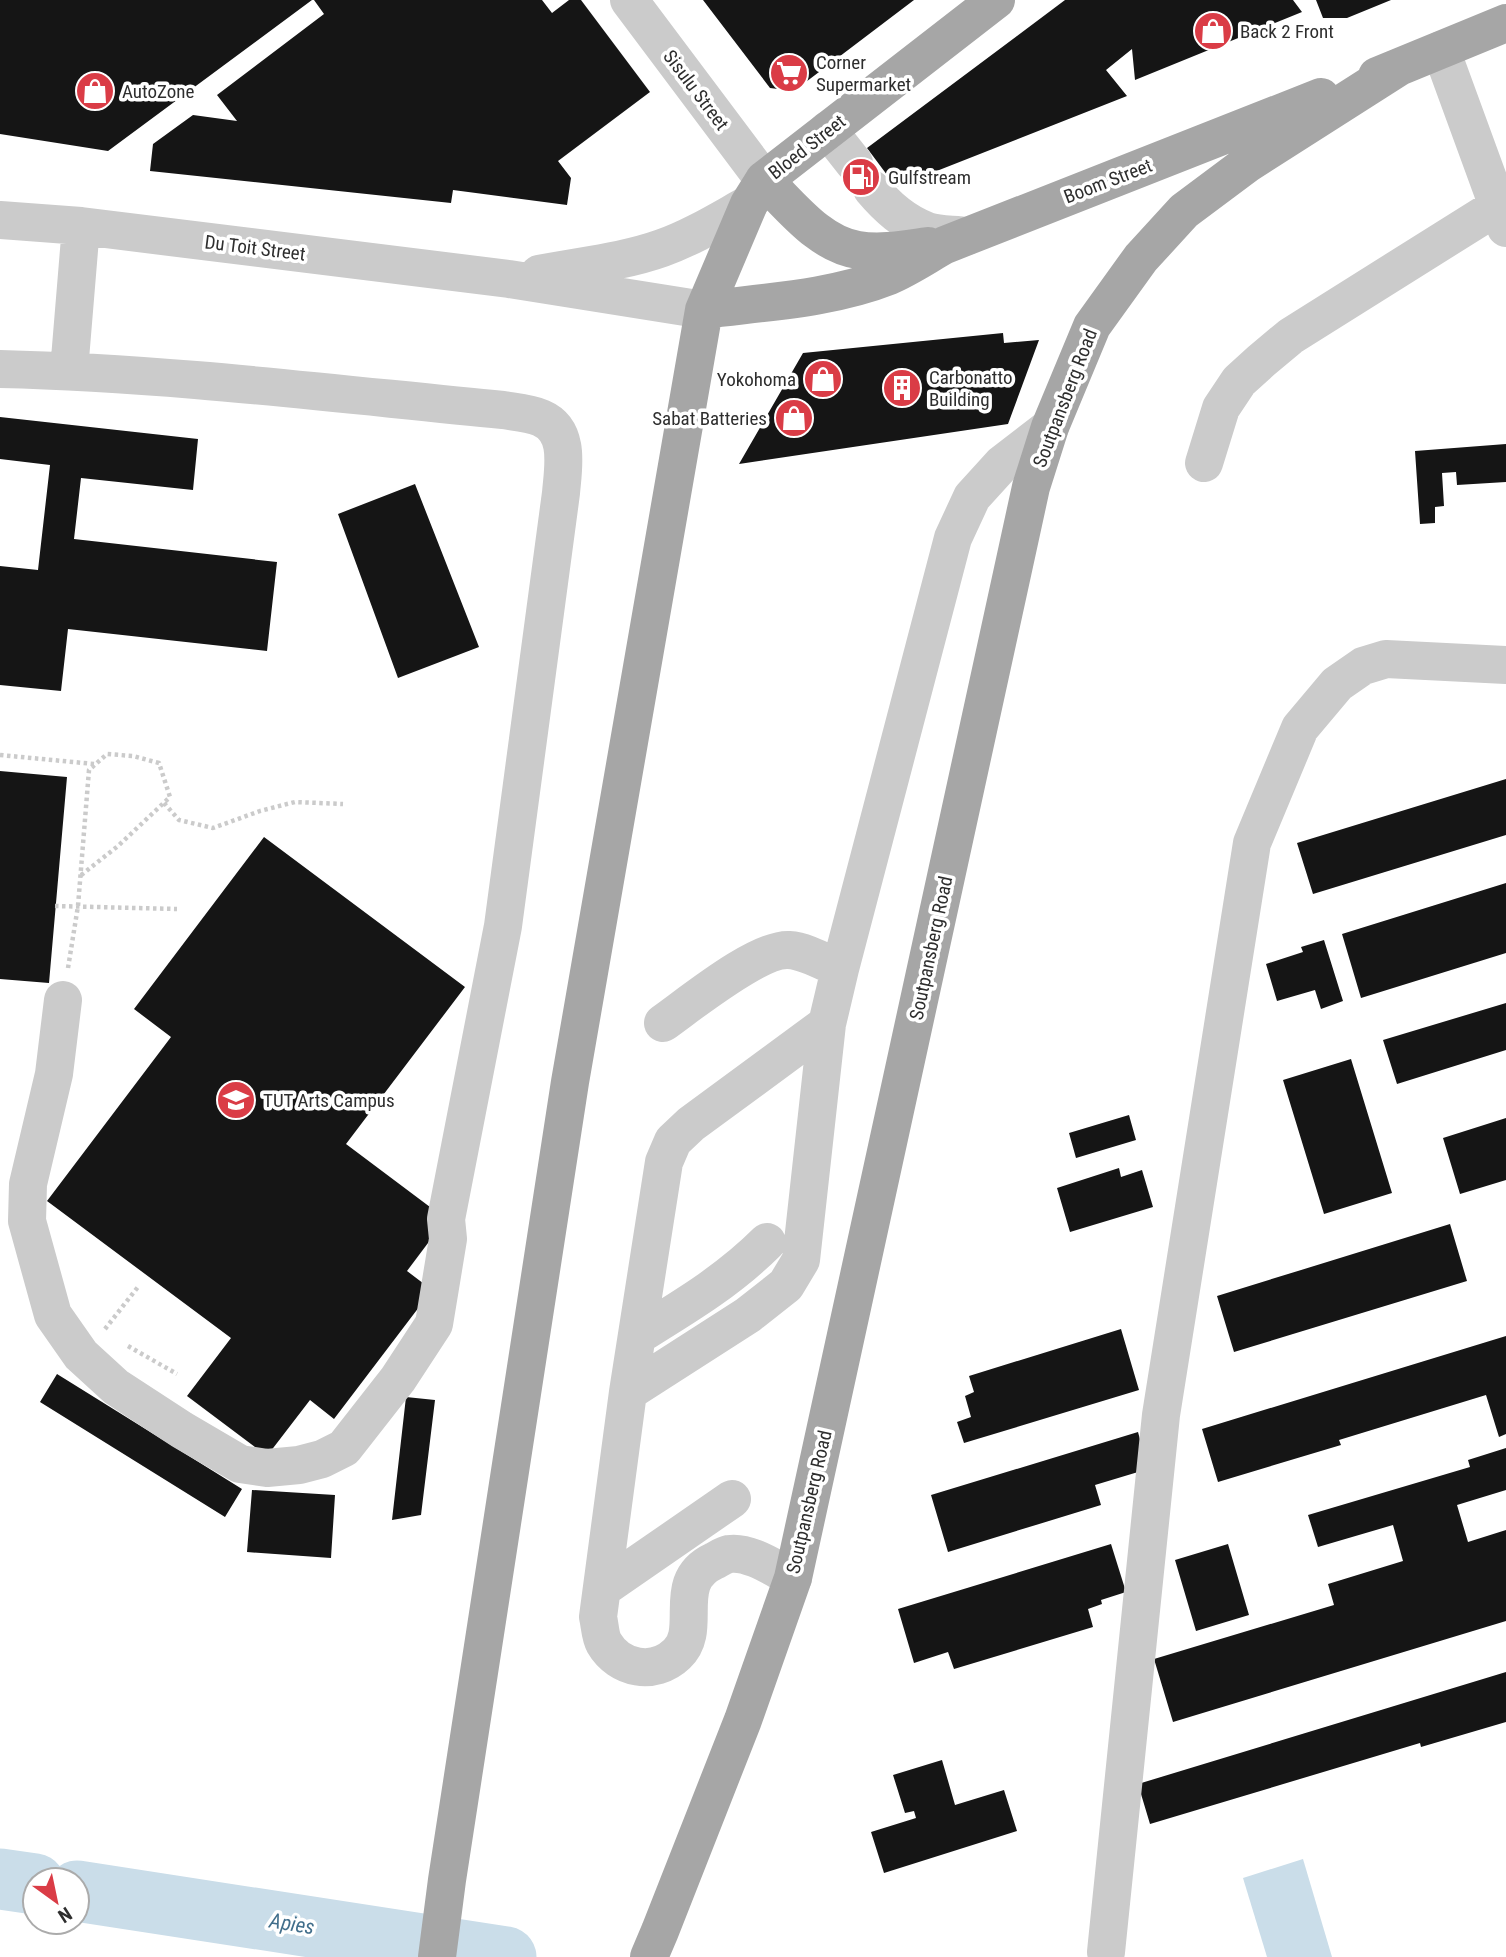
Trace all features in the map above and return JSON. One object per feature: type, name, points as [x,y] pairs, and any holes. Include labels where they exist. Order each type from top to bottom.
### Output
[{"type":"main road","name":"Bloed Street","points":[[704,310],[757,192],[828,130],[996,0]]},
{"type":"main road","name":"Boom Street","points":[[704,310],[807,296],[892,275],[956,240],[1506,23]]},
{"type":"main road","name":"Soutpansberg Road","points":[[654,1944],[743,1720],[793,1578],[1028,500],[1050,427],[1092,326],[1141,258],[1184,211],[1247,164],[1399,67]]},
{"type":"main road","points":[[757,192],[808,223],[828,239],[856,250],[873,252],[956,240]]},
{"type":"main road","points":[[437,1957],[567,1096],[704,310]]},
{"type":"street","name":"Sisulu Street","points":[[629,0],[757,192]]},
{"type":"street","points":[[1204,463],[1221,408],[1239,381],[1261,361],[1302,329],[1503,212],[1441,50]]},
{"type":"street","points":[[828,130],[888,208],[929,231],[956,240]]},
{"type":"street","name":"Du Toit Street","points":[[509,279],[632,257],[661,249],[693,235],[757,192]]},
{"type":"street","name":"Du Toit Street","points":[[0,220],[80,226],[509,279],[704,310]]},
{"type":"street","points":[[69,371],[80,226]]},
{"type":"street","points":[[0,369],[138,376],[503,410],[542,418],[557,433],[564,451],[554,548],[503,926],[446,1219],[448,1238],[434,1324],[398,1379],[344,1448],[322,1459],[299,1465],[267,1468],[240,1464],[116,1387],[81,1355],[53,1315],[27,1221],[28,1184],[54,1074],[63,1000]]},
{"type":"street","points":[[628,1392],[748,1315],[786,1285],[801,1260],[827,1024],[839,969],[954,538],[972,496],[1002,464],[1050,427]]},
{"type":"street","points":[[1106,1952],[1161,1415],[1252,843],[1300,728],[1336,684],[1363,666],[1386,659],[1506,665]]},
{"type":"street","points":[[663,1023],[752,961],[773,952],[787,950],[803,953],[839,969]]},
{"type":"street","points":[[793,1578],[752,1557],[728,1554],[705,1565],[692,1579],[687,1638],[677,1654],[657,1666],[634,1667],[615,1658],[602,1641],[598,1617],[628,1392],[664,1162],[673,1141],[691,1124],[827,1024]]},
{"type":"street","points":[[637,1336],[716,1287],[746,1264],[767,1242]]},
{"type":"street","points":[[603,1588],[732,1499]]},
{"type":"path","points":[[63,1000],[78,906],[80,876],[89,770],[107,754],[133,756],[159,763],[170,797],[118,846],[80,876]]},
{"type":"path","points":[[0,755],[95,764]]},
{"type":"path","points":[[164,803],[179,820],[213,828],[295,802],[343,804]]},
{"type":"path","points":[[55,906],[177,909]]},
{"type":"path","points":[[81,1355],[138,1287]]},
{"type":"path","points":[[124,1344],[177,1374]]},
{"type":"water","points":[[1303,1859],[1332,1957],[1267,1957],[1243,1878]]},
{"type":"building","name":"AutoZone","points":[[0,0],[312,0],[108,151],[0,134]]},
{"type":"building","points":[[314,0],[542,0],[552,13],[569,0],[581,0],[650,92],[558,161],[571,178],[567,205],[453,190],[451,203],[150,171],[153,144],[193,115],[237,121],[217,95],[324,14]]},
{"type":"building","points":[[703,0],[914,0],[794,91],[770,88]]},
{"type":"building","points":[[1065,0],[1293,0],[1302,12],[1135,80],[1132,49],[1106,70],[1127,96],[896,187],[867,148]]},
{"type":"building","points":[[1316,0],[1391,0],[1347,18],[1323,18]]},
{"type":"building","name":"Carbonatto Building","points":[[1003,333],[1004,343],[1039,340],[1008,424],[739,464],[803,353]]},
{"type":"building","points":[[0,417],[198,439],[193,490],[81,478],[74,539],[277,562],[267,651],[68,629],[61,691],[0,685],[0,566],[38,570],[50,465],[0,459]]},
{"type":"building","points":[[1506,444],[1506,482],[1457,485],[1456,472],[1442,473],[1444,506],[1435,507],[1435,523],[1420,524],[1415,451]]},
{"type":"building","points":[[415,484],[479,647],[398,678],[338,514]]},
{"type":"building","points":[[0,771],[67,777],[49,983],[0,979]]},
{"type":"building","points":[[1506,779],[1506,835],[1313,894],[1297,843]]},
{"type":"building","points":[[264,837],[465,987],[346,1144],[446,1219],[407,1271],[432,1290],[334,1419],[310,1400],[267,1456],[187,1396],[231,1338],[47,1201],[171,1037],[134,1009]]},
{"type":"building","points":[[1506,883],[1506,953],[1361,998],[1342,934]]},
{"type":"building","points":[[1324,940],[1343,1001],[1321,1009],[1315,990],[1277,1001],[1266,964],[1303,952],[1301,947]]},
{"type":"building","points":[[1506,1003],[1506,1050],[1397,1084],[1383,1040]]},
{"type":"building","points":[[1351,1059],[1392,1193],[1324,1214],[1283,1080]]},
{"type":"building","points":[[1129,1115],[1136,1140],[1076,1158],[1069,1133]]},
{"type":"building","points":[[1506,1118],[1506,1180],[1460,1194],[1443,1138]]},
{"type":"building","points":[[1119,1168],[1121,1177],[1142,1170],[1153,1207],[1070,1232],[1057,1188]]},
{"type":"building","points":[[1450,1224],[1467,1281],[1234,1352],[1217,1296]]},
{"type":"building","points":[[1121,1329],[1139,1390],[964,1443],[957,1422],[971,1417],[965,1396],[974,1392],[969,1376]]},
{"type":"building","points":[[1506,1336],[1506,1434],[1499,1437],[1486,1395],[1339,1440],[1341,1445],[1218,1482],[1202,1429]]},
{"type":"building","points":[[57,1374],[242,1489],[225,1517],[40,1402]]},
{"type":"building","points":[[406,1397],[435,1400],[421,1515],[392,1520]]},
{"type":"building","points":[[1138,1432],[1148,1469],[1095,1485],[1101,1505],[948,1552],[931,1495]]},
{"type":"building","points":[[1506,1448],[1506,1490],[1457,1505],[1468,1542],[1506,1530],[1506,1621],[1173,1722],[1154,1659],[1334,1605],[1328,1584],[1403,1561],[1393,1525],[1318,1547],[1308,1515],[1470,1467],[1468,1460]]},
{"type":"building","points":[[252,1490],[335,1495],[331,1558],[247,1552]]},
{"type":"building","points":[[1111,1544],[1126,1592],[1101,1600],[1102,1604],[1088,1609],[1093,1627],[954,1669],[948,1652],[914,1663],[898,1609]]},
{"type":"building","points":[[1228,1544],[1249,1615],[1196,1631],[1175,1560]]},
{"type":"building","points":[[1506,1672],[1506,1722],[1421,1747],[1420,1743],[1150,1824],[1138,1784]]},
{"type":"building","points":[[942,1760],[955,1805],[1004,1790],[1017,1831],[884,1873],[871,1832],[916,1818],[914,1811],[905,1813],[893,1775]]},
{"type":"waterway","name":"Apies","points":[[0,1879],[21,1882]]},
{"type":"waterway","name":"Apies","points":[[91,1893],[506,1957]]},
{"type":"place","name":"Back 2 Front","points":[[1213,31]]},
{"type":"place","name":"Corner Supermarket","points":[[789,73]]},
{"type":"place","name":"AutoZone","points":[[95,91]]},
{"type":"place","name":"Gulfstream","points":[[861,177]]},
{"type":"place","name":"Yokohoma","points":[[823,379]]},
{"type":"place","name":"Carbonatto Building","points":[[902,388]]},
{"type":"place","name":"Sabat Batteries","points":[[794,418]]},
{"type":"place","name":"TUT Arts Campus","points":[[236,1100]]}]
